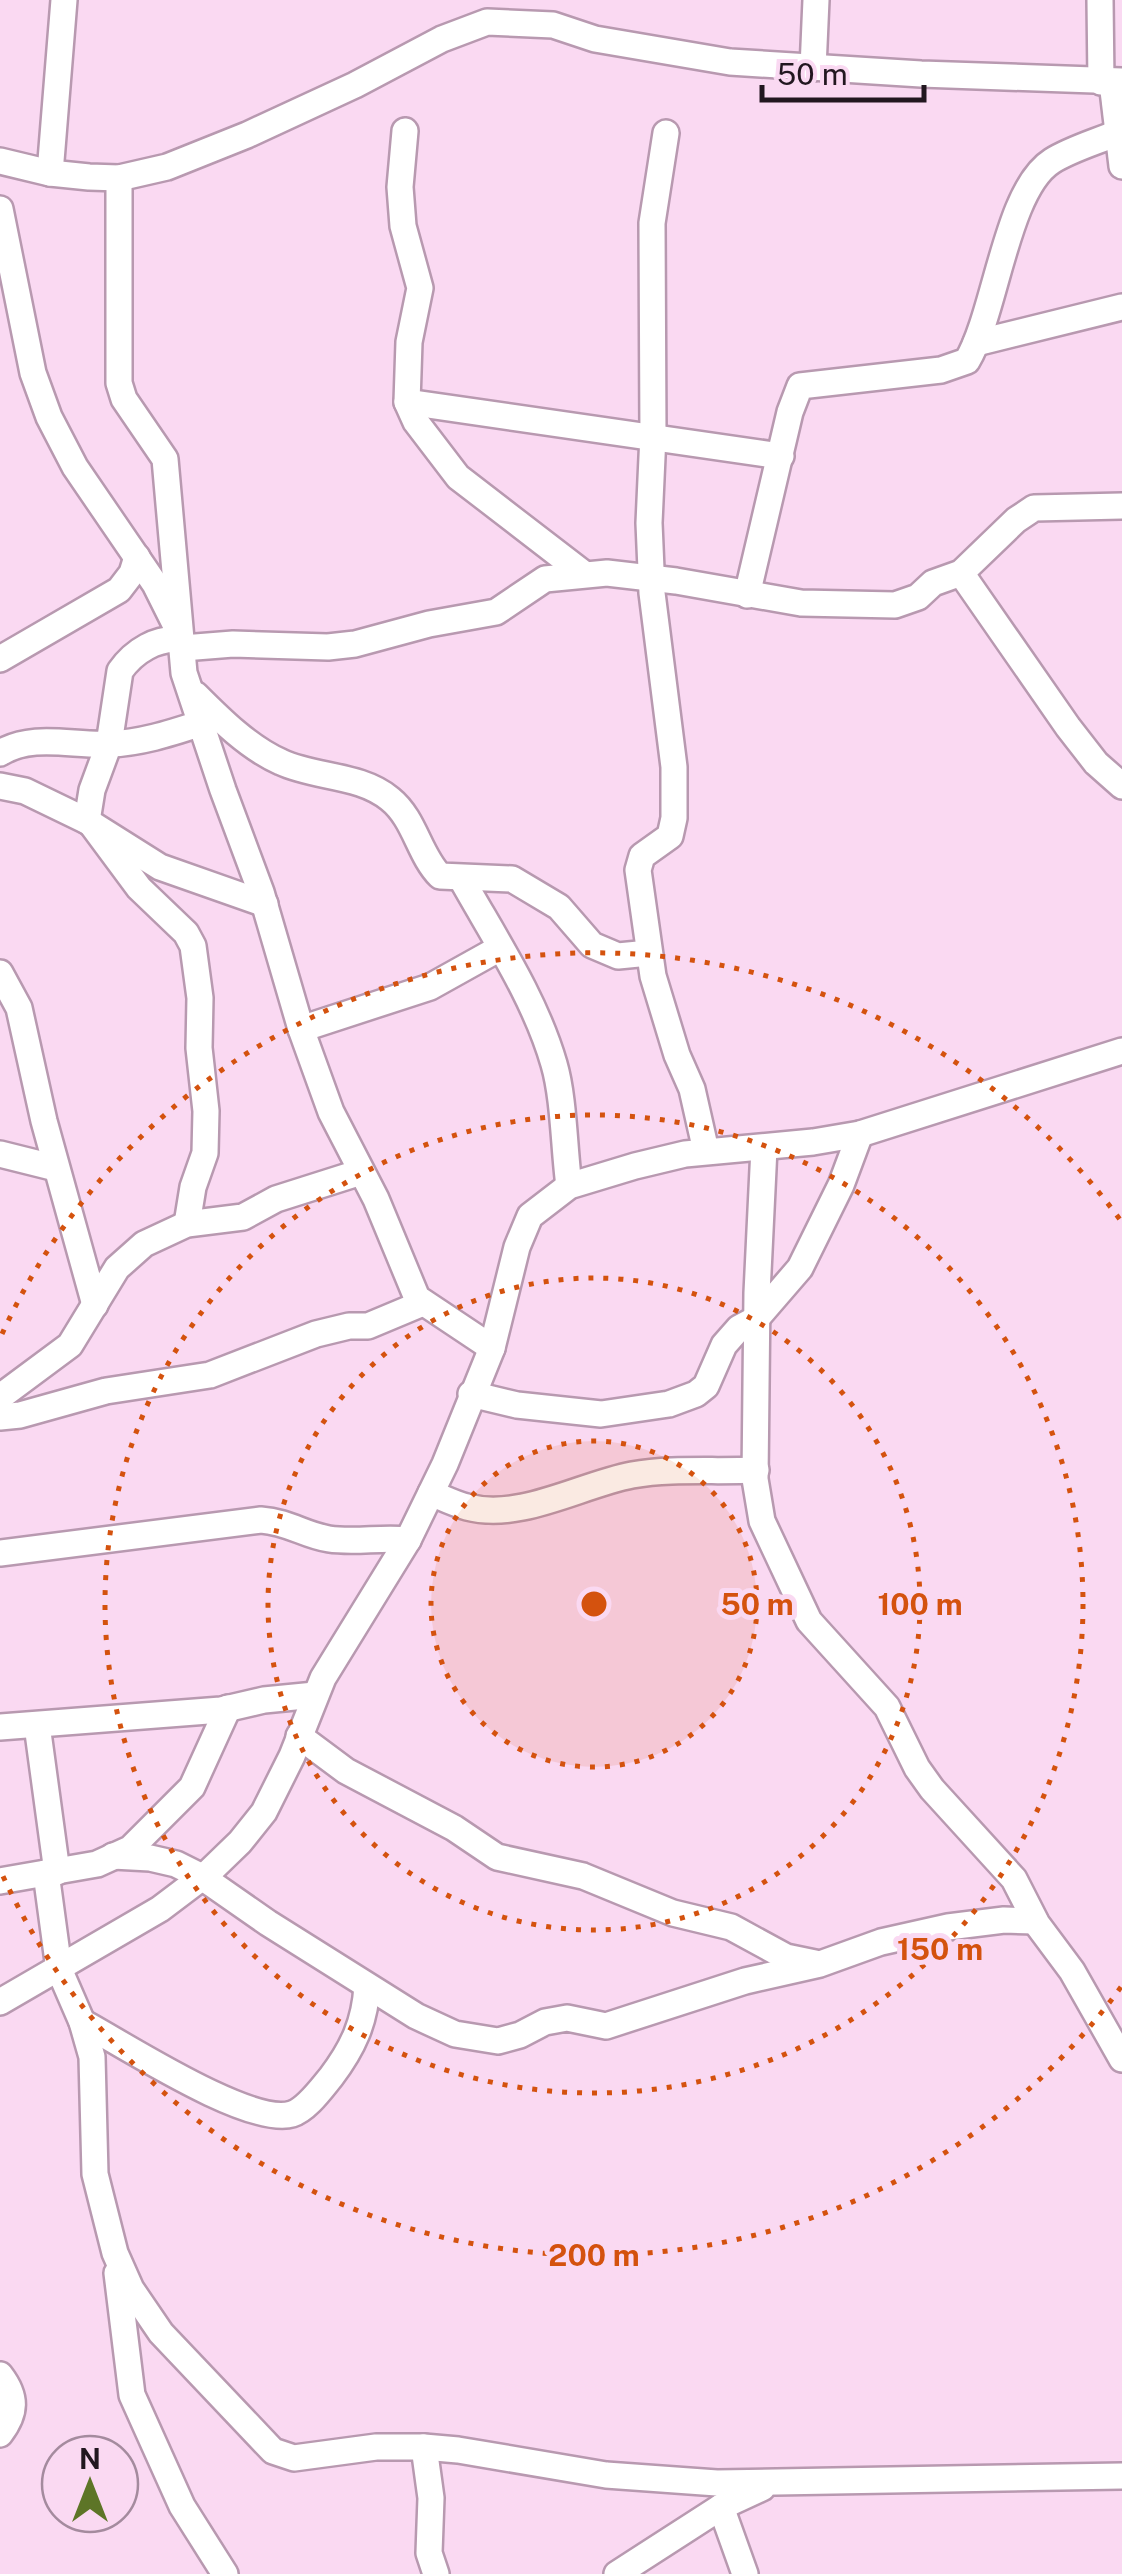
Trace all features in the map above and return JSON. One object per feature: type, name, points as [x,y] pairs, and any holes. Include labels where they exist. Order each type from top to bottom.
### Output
[{"type":"street","points":[[50,174],[64,0]]},
{"type":"street","points":[[813,68],[816,0]]},
{"type":"street","points":[[1100,0],[1122,166]]},
{"type":"street","points":[[0,161],[50,174],[119,178],[167,166],[247,135],[442,39],[487,22],[554,25],[595,39],[730,62],[1112,82]]},
{"type":"street","points":[[405,130],[400,187],[403,226],[420,288],[410,342],[407,402],[416,422],[458,477],[584,574]]},
{"type":"street","points":[[666,133],[652,223],[653,435],[649,523],[670,724],[674,807],[670,836],[647,852],[638,865],[660,1006],[692,1089],[706,1152]]},
{"type":"street","points":[[748,594],[800,386],[958,366],[967,361],[1018,212],[1034,178],[1050,162],[1117,134]]},
{"type":"street","points":[[119,178],[119,383],[124,399],[165,459],[189,688],[265,904],[301,1028],[331,1112],[413,1290],[423,1304],[492,1348]]},
{"type":"street","points":[[0,209],[30,358],[49,416],[75,467],[137,558],[181,639]]},
{"type":"street","points":[[976,343],[1122,307]]},
{"type":"street","points":[[407,402],[781,456]]},
{"type":"street","points":[[187,1224],[193,1187],[205,1153],[206,1111],[198,1048],[200,998],[193,946],[186,933],[139,888],[90,824],[92,790],[108,744],[120,671],[154,642],[166,638],[328,648],[355,644],[496,612],[546,579],[584,574],[623,573],[801,603],[888,606],[918,598],[933,583],[961,573],[1016,520],[1034,508],[1122,506]]},
{"type":"street","points":[[0,659],[119,590],[137,558]]},
{"type":"street","points":[[961,573],[1068,727],[1096,764],[1122,786]]},
{"type":"street","points":[[189,688],[218,717],[278,761],[382,793],[396,805],[419,839],[436,873],[446,878],[512,879],[559,907],[592,946],[610,955],[649,952]]},
{"type":"street","points":[[0,753],[40,740],[108,744],[144,741],[202,724]]},
{"type":"street","points":[[0,786],[25,791],[90,824],[160,867],[265,904]]},
{"type":"street","points":[[461,878],[522,987],[554,1065],[569,1186]]},
{"type":"street","points":[[301,1028],[430,987],[500,948]]},
{"type":"street","points":[[0,972],[19,1008],[56,1168],[94,1304]]},
{"type":"street","points":[[0,2002],[160,1909],[240,1842],[264,1812],[315,1695],[408,1540],[431,1493],[492,1348],[517,1247],[530,1216],[569,1186],[635,1166],[706,1152],[860,1134],[1122,1051]]},
{"type":"street","points":[[471,1394],[517,1405],[601,1414],[669,1404],[696,1394],[706,1386],[724,1344],[739,1328],[756,1319],[800,1268],[860,1134]]},
{"type":"street","points":[[764,1148],[756,1319],[756,1470],[762,1521],[809,1621],[887,1707],[924,1778],[1004,1864],[1035,1921],[1072,1970],[1122,2059]]},
{"type":"street","points":[[0,1154],[56,1168]]},
{"type":"street","points":[[0,1397],[70,1345],[117,1268],[134,1252],[171,1229],[237,1219],[276,1198],[361,1172]]},
{"type":"street","points":[[0,1417],[138,1385],[210,1375],[322,1332],[368,1326],[423,1304]]},
{"type":"street","points":[[431,1493],[468,1507],[494,1510],[630,1476],[671,1470],[756,1470]]},
{"type":"street","points":[[0,1553],[261,1520],[297,1526],[318,1538],[338,1541],[408,1540]]},
{"type":"street","points":[[0,1727],[228,1708],[315,1695]]},
{"type":"street","points":[[0,1882],[97,1864],[130,1849],[192,1786],[228,1708]]},
{"type":"street","points":[[37,1724],[59,1969],[82,2022],[93,2063],[94,2174],[115,2253],[132,2395],[182,2506],[225,2574]]},
{"type":"street","points":[[299,1736],[346,1771],[445,1822],[497,1857],[583,1876],[672,1912],[731,1927],[786,1957],[820,1964]]},
{"type":"street","points":[[113,1856],[150,1858],[202,1876],[268,1924],[367,1986],[455,2034],[498,2041],[558,2020],[575,2018],[606,2026],[745,1981],[948,1927],[1004,1920],[1035,1921]]},
{"type":"street","points":[[82,2022],[234,2103],[273,2114],[291,2114],[303,2107],[344,2060],[358,2036],[367,1986]]},
{"type":"street","points":[[115,2253],[131,2290],[161,2333],[273,2451],[294,2458],[376,2447],[424,2447],[648,2479],[717,2483],[1122,2476]]},
{"type":"street","points":[[0,2376],[12,2395],[14,2408],[12,2420],[0,2434]]},
{"type":"street","points":[[424,2447],[431,2498],[429,2553],[436,2574]]},
{"type":"street","points":[[617,2574],[721,2507],[780,2480]]},
{"type":"street","points":[[721,2507],[745,2574]]}]
